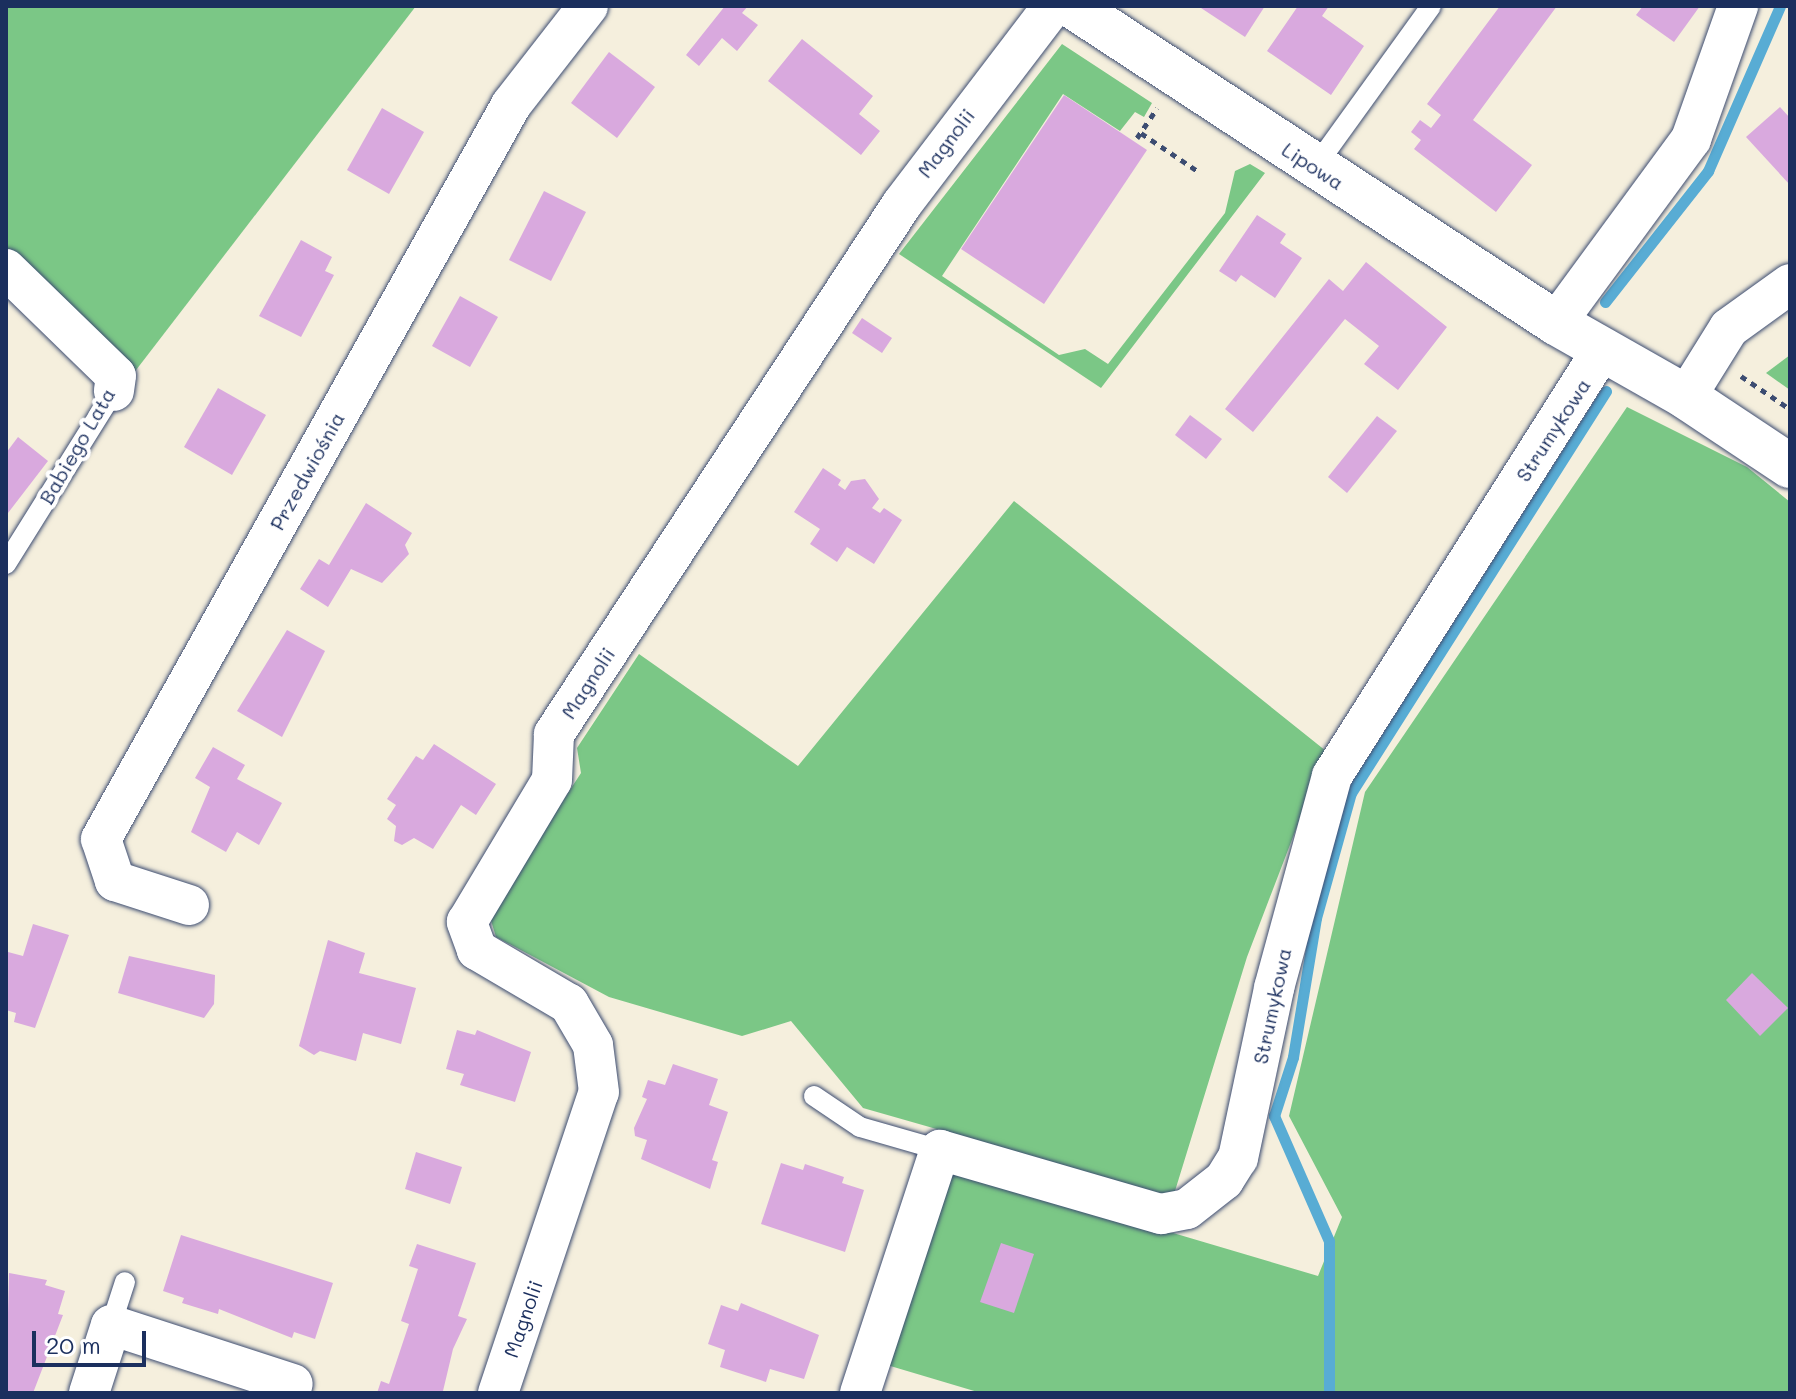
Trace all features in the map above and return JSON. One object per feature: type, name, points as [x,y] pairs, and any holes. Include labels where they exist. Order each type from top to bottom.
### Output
[{"type":"street","name":"Przedwiośnia","points":[[189,905],[115,881],[101,839],[511,105],[588,6]]},
{"type":"street","name":"Magnolii","points":[[498,1393],[599,1092],[593,1045],[569,1004],[477,950],[467,922],[552,780],[554,734],[908,194],[1053,6]]},
{"type":"street","name":"Lipowa","points":[[1072,6],[1556,323],[1686,397],[1790,466]]},
{"type":"street","points":[[1556,323],[1691,139],[1738,6]]},
{"type":"street","name":"Babiego Lata","points":[[10,283],[116,376],[114,391]]},
{"type":"street","points":[[1686,397],[1729,328],[1790,284]]},
{"type":"street","name":"Strumykowa","points":[[940,1150],[1161,1214],[1198,1203],[1224,1180],[1238,1158],[1274,988],[1332,776],[1602,350]]},
{"type":"street","points":[[860,1393],[940,1150]]},
{"type":"street","points":[[89,1393],[111,1325],[293,1384]]},
{"type":"lane","points":[[1315,167],[1431,6]]},
{"type":"lane","name":"Babiego Lata","points":[[6,564],[114,391]]},
{"type":"lane","points":[[814,1096],[860,1127],[940,1150]]},
{"type":"lane","points":[[111,1325],[125,1282]]},
{"type":"path","points":[[1164,98],[1139,136],[1199,172]]},
{"type":"green space","points":[[6,6],[416,6],[133,374],[6,249]]},
{"type":"green space","points":[[1062,44],[1152,103],[1144,117],[1135,112],[1120,131],[1063,94],[942,276],[1059,355],[1085,349],[1108,364],[1225,213],[1235,171],[1250,164],[1265,173],[1101,388],[899,254]]},
{"type":"green space","points":[[1790,355],[1790,390],[1766,373]]},
{"type":"green space","points":[[1627,407],[1747,467],[1790,502],[1790,1393],[981,1393],[887,1365],[961,1136],[863,1108],[791,1021],[742,1036],[609,997],[496,937],[489,914],[581,773],[577,748],[639,654],[798,766],[1014,501],[1326,751],[1247,957],[1163,1230],[1318,1276],[1342,1217],[1289,1116],[1365,792]]},
{"type":"building","points":[[725,6],[748,6],[742,13],[758,25],[737,51],[722,38],[699,66],[686,55]]},
{"type":"building","points":[[1198,6],[1265,6],[1245,37]]},
{"type":"building","points":[[1298,6],[1329,6],[1322,16],[1364,46],[1331,95],[1267,51]]},
{"type":"building","points":[[1500,6],[1557,6],[1473,120],[1532,165],[1496,212],[1414,149],[1421,140],[1411,132],[1420,120],[1431,128],[1441,115],[1427,104]]},
{"type":"building","points":[[1643,6],[1700,6],[1674,42],[1636,15]]},
{"type":"building","points":[[802,39],[873,96],[859,114],[880,131],[861,155],[768,81]]},
{"type":"building","points":[[609,52],[655,87],[617,138],[571,103]]},
{"type":"building","points":[[1064,95],[1147,150],[1044,304],[961,249]]},
{"type":"building","points":[[1780,107],[1790,118],[1790,185],[1746,137]]},
{"type":"building","points":[[382,108],[424,132],[389,194],[347,170]]},
{"type":"building","points":[[544,191],[586,212],[551,281],[509,260]]},
{"type":"building","points":[[1257,215],[1286,234],[1280,243],[1302,258],[1275,298],[1241,275],[1236,282],[1219,271]]},
{"type":"building","points":[[301,240],[332,257],[325,271],[334,275],[301,337],[259,316]]},
{"type":"building","points":[[1366,262],[1447,327],[1398,390],[1364,364],[1379,346],[1345,319],[1253,432],[1225,409],[1329,279],[1343,291]]},
{"type":"building","points":[[460,296],[498,317],[470,367],[432,346]]},
{"type":"building","points":[[862,318],[892,338],[882,353],[852,333]]},
{"type":"building","points":[[218,388],[266,415],[232,475],[184,447]]},
{"type":"building","points":[[1190,415],[1222,439],[1206,459],[1175,435]]},
{"type":"building","points":[[1377,416],[1397,431],[1347,493],[1328,477]]},
{"type":"building","points":[[18,437],[48,461],[8,513],[6,453]]},
{"type":"building","points":[[823,468],[841,480],[838,485],[845,490],[851,481],[865,479],[879,499],[872,508],[880,513],[884,508],[902,520],[874,564],[847,547],[837,562],[810,544],[820,529],[794,512]]},
{"type":"building","points":[[366,503],[412,533],[405,545],[409,554],[382,583],[351,569],[328,607],[300,589],[319,559],[329,565]]},
{"type":"building","points":[[287,630],[325,651],[282,737],[237,711]]},
{"type":"building","points":[[434,744],[496,784],[476,815],[461,805],[433,849],[414,838],[402,845],[394,841],[396,826],[387,819],[396,805],[387,799],[416,756],[423,760]]},
{"type":"building","points":[[213,747],[245,765],[237,779],[282,803],[259,845],[237,832],[226,852],[191,832],[210,787],[195,778]]},
{"type":"building","points":[[33,924],[69,935],[35,1028],[14,1022],[16,1013],[6,1010],[6,957],[8,952],[23,956]]},
{"type":"building","points":[[328,940],[365,953],[359,973],[416,988],[401,1044],[363,1033],[356,1061],[320,1051],[314,1055],[299,1046]]},
{"type":"building","points":[[129,956],[215,975],[214,1004],[204,1018],[118,993]]},
{"type":"building","points":[[1752,973],[1788,1008],[1760,1036],[1726,1000]]},
{"type":"building","points":[[457,1030],[475,1035],[477,1030],[531,1052],[515,1102],[460,1085],[464,1074],[446,1069]]},
{"type":"building","points":[[673,1064],[718,1079],[709,1105],[728,1112],[712,1160],[718,1162],[710,1189],[641,1159],[647,1140],[635,1136],[634,1128],[647,1099],[642,1097],[648,1080],[665,1085]]},
{"type":"building","points":[[416,1152],[462,1167],[450,1204],[405,1189]]},
{"type":"building","points":[[781,1163],[803,1170],[805,1164],[844,1177],[842,1183],[864,1190],[845,1252],[761,1224]]},
{"type":"building","points":[[181,1235],[333,1283],[315,1339],[294,1332],[292,1338],[219,1309],[218,1314],[182,1303],[184,1298],[163,1291]]},
{"type":"building","points":[[1001,1243],[1034,1254],[1014,1313],[980,1302]]},
{"type":"building","points":[[417,1244],[476,1263],[458,1316],[467,1319],[453,1349],[443,1391],[377,1393],[381,1381],[389,1384],[409,1324],[401,1321],[418,1269],[409,1266]]},
{"type":"building","points":[[9,1273],[47,1280],[45,1285],[65,1291],[58,1314],[63,1315],[33,1393],[6,1393]]},
{"type":"building","points":[[741,1303],[819,1335],[804,1379],[770,1369],[766,1382],[720,1367],[725,1350],[708,1344],[721,1305],[738,1311]]},
{"type":"waterway","points":[[1605,302],[1708,171],[1780,6]]},
{"type":"waterway","points":[[1329,1393],[1329,1241],[1274,1116],[1293,1057],[1316,918],[1351,793],[1606,391]]}]
